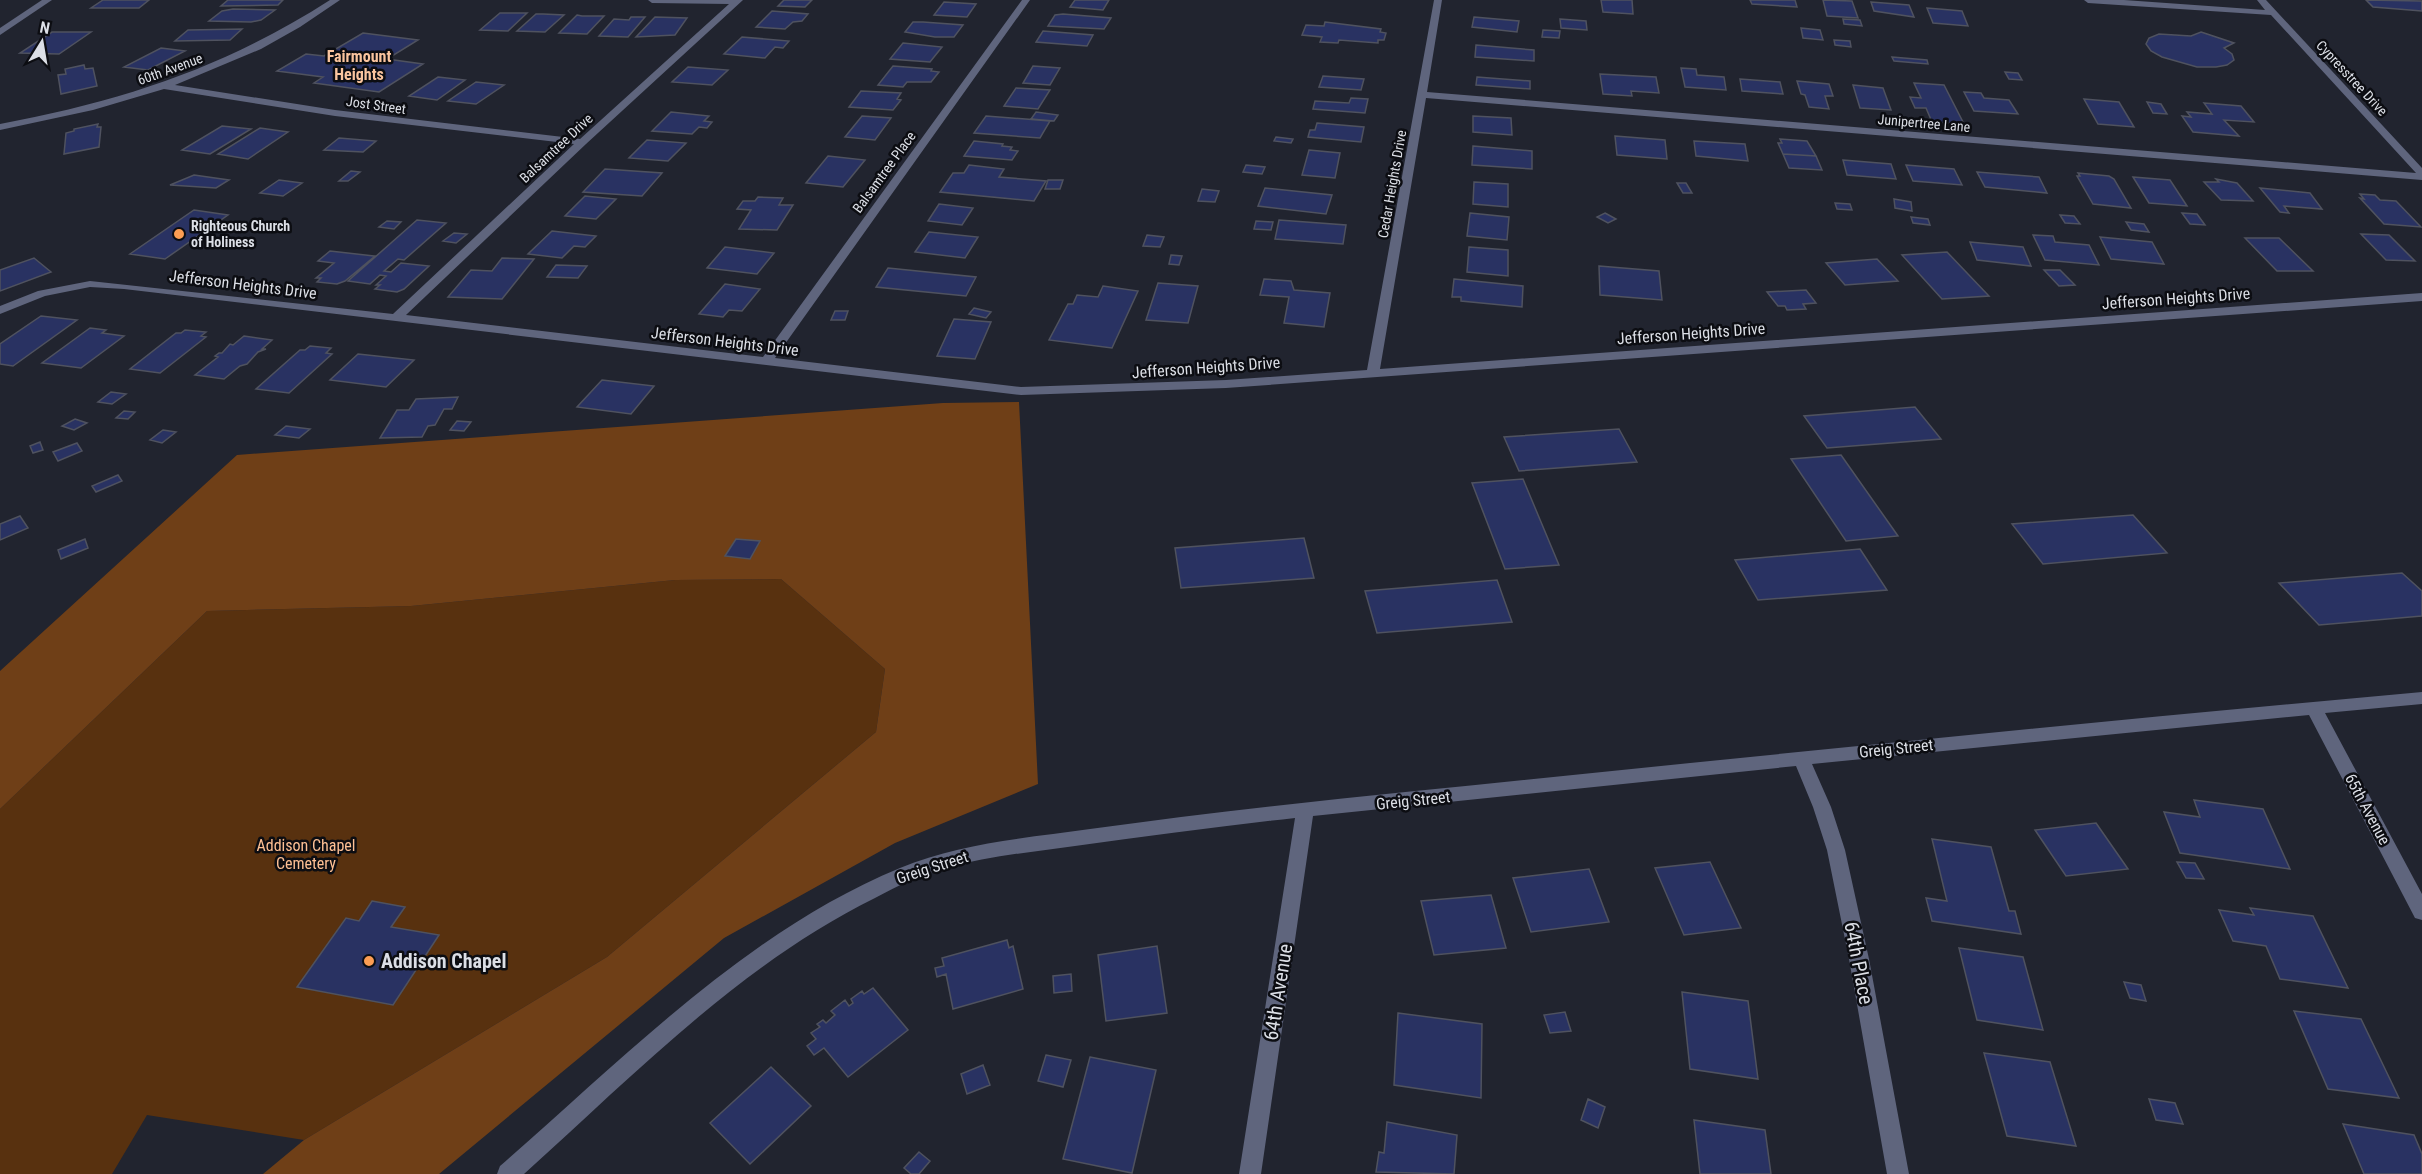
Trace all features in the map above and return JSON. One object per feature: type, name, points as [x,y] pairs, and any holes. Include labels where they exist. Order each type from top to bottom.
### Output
[{"type":"street","points":[[0,32],[48,0]]},
{"type":"street","name":"60th Avenue","points":[[0,127],[61,115],[167,87],[269,42],[336,0]]},
{"type":"street","points":[[652,0],[738,1]]},
{"type":"street","name":"Balsamtree Place","points":[[766,362],[1026,0]]},
{"type":"street","name":"Cedar Heights Drive","points":[[1373,372],[1438,0]]},
{"type":"street","points":[[2088,0],[2273,13]]},
{"type":"street","name":"Cypresstree Drive","points":[[2261,0],[2422,176]]},
{"type":"street","name":"Balsamtree Drive","points":[[394,319],[582,142],[738,1]]},
{"type":"street","name":"Jost Street","points":[[167,87],[335,113],[582,142]]},
{"type":"street","name":"Junipertree Lane","points":[[1423,95],[2422,176]]},
{"type":"street","name":"Jefferson Heights Drive","points":[[0,310],[42,293],[90,284],[1021,391],[1226,384],[2422,297]]},
{"type":"street","name":"Greig Street","points":[[508,1174],[679,1022],[754,961],[828,912],[905,874],[945,860],[987,851],[1215,819],[2313,706],[2422,698]]},
{"type":"street","name":"65th Avenue","points":[[2313,706],[2422,912]]},
{"type":"street","name":"64th Place","points":[[1801,758],[1822,807],[1836,849],[1859,958],[1898,1174]]},
{"type":"street","name":"64th Avenue","points":[[1250,1174],[1305,811]]},
{"type":"green space","name":"Addison Chapel Cemetery","points":[[781,579],[885,669],[876,732],[607,957],[304,1140],[147,1115],[112,1174],[0,1174],[0,809],[207,611],[411,606],[675,580]]},
{"type":"shaded area","points":[[1019,402],[1038,784],[895,843],[724,938],[439,1174],[263,1174],[304,1140],[607,957],[876,732],[885,669],[781,579],[675,580],[411,606],[207,611],[0,809],[0,671],[237,455],[943,403]]},
{"type":"building","points":[[103,0],[149,0],[139,8],[91,8]]},
{"type":"building","points":[[228,0],[283,0],[278,5],[221,6]]},
{"type":"building","points":[[784,0],[812,0],[805,7],[778,6]]},
{"type":"building","points":[[1075,0],[1109,0],[1103,10],[1070,7]]},
{"type":"building","points":[[1601,0],[1632,0],[1633,14],[1603,12]]},
{"type":"building","points":[[1750,0],[1795,0],[1797,7],[1752,4]]},
{"type":"building","points":[[1823,0],[1852,1],[1858,18],[1827,16]]},
{"type":"building","points":[[2366,0],[2422,1],[2422,11],[2373,7]]},
{"type":"building","points":[[944,2],[976,4],[967,17],[934,15]]},
{"type":"building","points":[[1871,2],[1909,5],[1914,17],[1874,11]]},
{"type":"building","points":[[1927,8],[1962,11],[1968,26],[1933,23]]},
{"type":"building","points":[[275,10],[261,20],[251,22],[209,21],[222,11]]},
{"type":"building","points":[[772,11],[808,14],[802,21],[793,22],[785,29],[756,27]]},
{"type":"building","points":[[500,13],[527,13],[508,31],[480,30]]},
{"type":"building","points":[[536,14],[564,15],[545,32],[517,31]]},
{"type":"building","points":[[577,15],[604,16],[587,34],[559,33]]},
{"type":"building","points":[[1055,15],[1111,18],[1104,29],[1048,26]]},
{"type":"building","points":[[631,17],[645,17],[628,37],[599,36],[614,19],[629,20]]},
{"type":"building","points":[[655,17],[687,18],[675,35],[636,37]]},
{"type":"building","points":[[1474,17],[1519,21],[1517,32],[1472,27]]},
{"type":"building","points":[[1560,19],[1586,21],[1587,30],[1561,28]]},
{"type":"building","points":[[1843,19],[1860,20],[1862,26],[1844,24]]},
{"type":"building","points":[[913,22],[963,25],[954,37],[935,37],[905,32]]},
{"type":"building","points":[[1325,22],[1381,29],[1380,32],[1386,33],[1384,40],[1378,40],[1378,43],[1339,40],[1338,43],[1320,42],[1322,37],[1302,35],[1306,25],[1324,26]]},
{"type":"building","points":[[1801,28],[1820,30],[1823,40],[1803,38]]},
{"type":"building","points":[[242,29],[230,40],[175,41],[188,30]]},
{"type":"building","points":[[1543,30],[1560,31],[1559,38],[1542,37]]},
{"type":"building","points":[[1043,31],[1093,35],[1087,46],[1036,42]]},
{"type":"building","points":[[52,32],[91,32],[59,54],[20,53]]},
{"type":"building","points":[[2201,32],[2234,43],[2224,48],[2232,54],[2234,60],[2227,65],[2197,67],[2162,57],[2151,51],[2146,44],[2149,38],[2159,34],[2191,36]]},
{"type":"building","points":[[363,33],[418,40],[387,59],[423,64],[379,92],[314,83],[323,77],[277,71],[306,54],[324,56]]},
{"type":"building","points":[[742,37],[789,41],[783,48],[775,47],[765,58],[724,54]]},
{"type":"building","points":[[1834,40],[1850,41],[1851,47],[1835,45]]},
{"type":"building","points":[[903,43],[942,47],[930,62],[890,59]]},
{"type":"building","points":[[1476,45],[1534,50],[1534,61],[1475,57]]},
{"type":"building","points":[[161,48],[185,51],[148,70],[124,67]]},
{"type":"building","points":[[1892,57],[1927,60],[1928,64],[1894,61]]},
{"type":"building","points":[[84,65],[85,69],[93,68],[97,86],[61,94],[58,75],[66,74],[65,69]]},
{"type":"building","points":[[893,66],[932,69],[931,71],[939,72],[931,82],[907,82],[903,87],[878,85]]},
{"type":"building","points":[[1033,66],[1060,68],[1050,85],[1023,83]]},
{"type":"building","points":[[688,67],[728,70],[712,85],[672,82]]},
{"type":"building","points":[[1681,68],[1696,69],[1697,75],[1724,77],[1726,90],[1685,87]]},
{"type":"building","points":[[2005,72],[2018,73],[2022,80],[2009,79]]},
{"type":"building","points":[[1600,74],[1656,77],[1659,93],[1631,91],[1632,96],[1603,94]]},
{"type":"building","points":[[1323,76],[1364,79],[1361,90],[1319,87]]},
{"type":"building","points":[[438,77],[465,80],[437,100],[409,96]]},
{"type":"building","points":[[1477,77],[1530,81],[1530,89],[1476,85]]},
{"type":"building","points":[[1740,79],[1780,82],[1783,94],[1742,91]]},
{"type":"building","points":[[1797,81],[1829,84],[1833,96],[1825,96],[1829,109],[1809,107],[1805,95],[1801,94]]},
{"type":"building","points":[[476,82],[504,85],[476,104],[448,101]]},
{"type":"building","points":[[1914,83],[1944,85],[1964,124],[1932,122],[1926,108],[1915,108],[1910,97],[1921,98]]},
{"type":"building","points":[[1853,85],[1883,88],[1891,110],[1860,108]]},
{"type":"building","points":[[1016,88],[1050,90],[1038,109],[1004,106]]},
{"type":"building","points":[[861,91],[901,93],[897,99],[901,100],[893,110],[849,107]]},
{"type":"building","points":[[1964,92],[1981,93],[1984,98],[2009,100],[2018,114],[1974,111]]},
{"type":"building","points":[[1351,98],[1368,99],[1365,113],[1313,109],[1315,101],[1349,103]]},
{"type":"building","points":[[2084,99],[2119,102],[2134,127],[2098,124]]},
{"type":"building","points":[[2147,102],[2161,104],[2167,114],[2153,113]]},
{"type":"building","points":[[2204,103],[2241,106],[2254,122],[2224,120],[2239,136],[2193,132],[2182,116],[2191,117],[2187,112],[2212,114]]},
{"type":"building","points":[[671,112],[709,116],[704,121],[712,122],[707,128],[699,127],[692,134],[652,131]]},
{"type":"building","points":[[1036,112],[1058,115],[1054,121],[1031,119]]},
{"type":"building","points":[[862,116],[891,118],[875,140],[845,137]]},
{"type":"building","points":[[986,116],[1050,121],[1040,138],[974,133]]},
{"type":"building","points":[[1473,116],[1511,118],[1512,135],[1473,132]]},
{"type":"building","points":[[1317,123],[1364,127],[1361,142],[1308,137],[1310,130],[1315,130]]},
{"type":"building","points":[[98,124],[97,127],[101,127],[99,147],[64,154],[66,133]]},
{"type":"building","points":[[222,126],[251,129],[210,154],[182,150]]},
{"type":"building","points":[[260,128],[288,132],[248,159],[218,154]]},
{"type":"building","points":[[1615,136],[1665,140],[1667,159],[1617,155]]},
{"type":"building","points":[[1276,137],[1293,139],[1291,143],[1274,141]]},
{"type":"building","points":[[339,138],[376,141],[363,152],[324,150]]},
{"type":"building","points":[[1780,139],[1807,141],[1816,156],[1783,154],[1778,143],[1782,143]]},
{"type":"building","points":[[647,140],[686,143],[668,161],[629,158]]},
{"type":"building","points":[[974,141],[1003,144],[1002,146],[1012,147],[1010,150],[1018,151],[1012,160],[964,156]]},
{"type":"building","points":[[1694,141],[1745,144],[1748,161],[1696,156]]},
{"type":"building","points":[[1473,146],[1532,151],[1532,169],[1472,165]]},
{"type":"building","points":[[1309,150],[1340,153],[1335,178],[1302,175]]},
{"type":"building","points":[[1783,154],[1816,156],[1822,170],[1789,168]]},
{"type":"building","points":[[828,156],[865,160],[843,187],[806,183]]},
{"type":"building","points":[[1843,160],[1891,164],[1896,179],[1847,175]]},
{"type":"building","points":[[969,165],[1004,169],[999,177],[1046,181],[1034,201],[940,192],[953,173],[964,173]]},
{"type":"building","points":[[1246,165],[1265,167],[1262,174],[1243,172]]},
{"type":"building","points":[[1906,165],[1954,169],[1962,185],[1913,181]]},
{"type":"building","points":[[605,169],[662,173],[642,196],[583,192]]},
{"type":"building","points":[[351,171],[360,172],[348,181],[339,181]]},
{"type":"building","points":[[1977,172],[2039,177],[2047,193],[1985,187]]},
{"type":"building","points":[[2078,173],[2109,176],[2114,179],[2131,208],[2093,204],[2077,176],[2080,176]]},
{"type":"building","points":[[194,175],[229,180],[216,188],[170,185]]},
{"type":"building","points":[[2133,177],[2170,180],[2187,206],[2149,203]]},
{"type":"building","points":[[2216,179],[2237,183],[2253,201],[2221,200],[2204,182],[2219,182]]},
{"type":"building","points":[[279,180],[302,183],[283,196],[260,193]]},
{"type":"building","points":[[1048,180],[1063,180],[1060,189],[1045,189]]},
{"type":"building","points":[[1474,182],[1508,184],[1508,207],[1473,204]]},
{"type":"building","points":[[1677,183],[1686,183],[1692,193],[1683,193]]},
{"type":"building","points":[[1265,188],[1332,195],[1326,214],[1258,206]]},
{"type":"building","points":[[2260,188],[2310,193],[2322,209],[2284,206],[2289,213],[2280,212]]},
{"type":"building","points":[[1202,189],[1219,191],[1215,202],[1198,201]]},
{"type":"building","points":[[2360,194],[2375,195],[2380,200],[2396,201],[2421,227],[2384,224],[2360,198],[2364,199]]},
{"type":"building","points":[[585,196],[616,199],[596,219],[565,216]]},
{"type":"building","points":[[758,197],[783,198],[779,205],[793,205],[777,230],[739,229],[751,210],[737,209],[743,201],[755,201]]},
{"type":"building","points":[[1894,199],[1911,202],[1912,211],[1895,208]]},
{"type":"building","points":[[1835,203],[1850,204],[1852,210],[1837,209]]},
{"type":"building","points":[[939,204],[973,208],[962,225],[928,221]]},
{"type":"building","name":"Righteous Church of Holiness","points":[[194,210],[228,215],[165,259],[130,254]]},
{"type":"building","points":[[1470,213],[1509,217],[1507,240],[1467,236]]},
{"type":"building","points":[[1605,213],[1616,219],[1608,223],[1597,217]]},
{"type":"building","points":[[2182,213],[2197,214],[2205,225],[2190,224]]},
{"type":"building","points":[[2060,215],[2074,216],[2080,224],[2065,223]]},
{"type":"building","points":[[1911,217],[1928,219],[1930,225],[1913,223]]},
{"type":"building","points":[[417,220],[446,223],[404,260],[398,259],[384,271],[391,272],[401,263],[429,266],[404,289],[397,292],[375,289],[380,285],[376,285],[386,276],[380,275],[370,284],[348,281]]},
{"type":"building","points":[[1279,220],[1346,225],[1343,244],[1275,239]]},
{"type":"building","points":[[387,221],[401,222],[394,229],[379,227]]},
{"type":"building","points":[[1256,221],[1273,222],[1271,230],[1254,229]]},
{"type":"building","points":[[2126,222],[2144,224],[2149,232],[2131,230]]},
{"type":"building","points":[[552,231],[596,236],[585,247],[574,246],[562,258],[528,254]]},
{"type":"building","points":[[929,232],[978,237],[965,258],[915,252]]},
{"type":"building","points":[[454,233],[467,234],[456,243],[443,241]]},
{"type":"building","points":[[2361,234],[2389,235],[2415,261],[2386,260]]},
{"type":"building","points":[[1147,235],[1164,237],[1160,247],[1143,246]]},
{"type":"building","points":[[2033,235],[2053,236],[2055,242],[2089,245],[2099,265],[2045,260]]},
{"type":"building","points":[[2100,237],[2152,242],[2164,264],[2111,259]]},
{"type":"building","points":[[2245,238],[2279,238],[2313,271],[2277,271]]},
{"type":"building","points":[[1970,242],[2023,247],[2031,266],[1977,260]]},
{"type":"building","points":[[725,247],[774,253],[757,274],[707,268]]},
{"type":"building","points":[[1469,247],[1508,250],[1508,276],[1467,272]]},
{"type":"building","points":[[330,251],[375,256],[345,281],[337,284],[317,282],[321,278],[316,278],[334,263],[318,261]]},
{"type":"building","points":[[1947,252],[1989,296],[1942,299],[1902,255]]},
{"type":"building","points":[[1171,255],[1182,256],[1179,265],[1169,264]]},
{"type":"building","points":[[34,258],[51,272],[0,291],[0,270]]},
{"type":"building","points":[[502,258],[534,259],[502,299],[448,297],[471,270],[492,271]]},
{"type":"building","points":[[1877,259],[1898,281],[1845,285],[1826,263]]},
{"type":"building","points":[[556,265],[587,266],[578,278],[547,277]]},
{"type":"building","points":[[1599,266],[1659,271],[1662,300],[1600,295]]},
{"type":"building","points":[[888,268],[976,277],[966,296],[876,287]]},
{"type":"building","points":[[2044,270],[2060,270],[2075,285],[2059,286]]},
{"type":"building","points":[[1264,279],[1291,281],[1294,290],[1330,293],[1324,327],[1284,323],[1289,297],[1260,295]]},
{"type":"building","points":[[1454,279],[1523,286],[1522,307],[1461,301],[1461,297],[1452,297]]},
{"type":"building","points":[[1158,283],[1198,286],[1188,323],[1146,320]]},
{"type":"building","points":[[725,284],[760,289],[742,311],[729,310],[723,317],[699,314]]},
{"type":"building","points":[[1103,286],[1138,291],[1112,348],[1049,340],[1068,304],[1073,304],[1077,295],[1098,297]]},
{"type":"building","points":[[1806,290],[1816,303],[1803,304],[1806,309],[1787,310],[1785,306],[1778,306],[1767,292]]},
{"type":"building","points":[[974,308],[991,312],[986,318],[969,314]]},
{"type":"building","points":[[835,311],[848,311],[845,320],[831,320]]},
{"type":"building","points":[[41,316],[77,320],[13,366],[0,364],[0,344]]},
{"type":"building","points":[[954,319],[991,322],[975,359],[937,356]]},
{"type":"building","points":[[90,328],[106,330],[102,333],[124,336],[81,368],[42,363]]},
{"type":"building","points":[[185,330],[206,332],[201,336],[206,337],[160,373],[130,369],[176,333]]},
{"type":"building","points":[[244,336],[272,340],[262,349],[266,349],[258,352],[247,364],[240,366],[224,379],[195,375],[230,344],[233,345]]},
{"type":"building","points":[[310,346],[331,348],[326,353],[332,354],[289,393],[256,389],[300,350],[305,350]]},
{"type":"building","points":[[358,354],[414,360],[386,387],[330,380]]},
{"type":"building","points":[[602,380],[654,386],[631,414],[577,407]]},
{"type":"building","points":[[111,392],[126,394],[112,404],[98,402]]},
{"type":"building","points":[[458,397],[452,409],[444,409],[435,425],[428,426],[422,437],[380,438],[397,410],[409,410],[416,399]]},
{"type":"building","points":[[1915,407],[1941,439],[1827,448],[1804,416]]},
{"type":"building","points":[[124,411],[135,412],[128,419],[116,418]]},
{"type":"building","points":[[75,419],[87,423],[74,430],[62,426]]},
{"type":"building","points":[[457,421],[471,422],[464,431],[450,430]]},
{"type":"building","points":[[286,426],[310,429],[299,438],[275,435]]},
{"type":"building","points":[[1619,429],[1637,462],[1519,471],[1504,437]]},
{"type":"building","points":[[163,430],[176,432],[162,443],[150,440]]},
{"type":"building","points":[[40,442],[43,450],[33,453],[30,446]]},
{"type":"building","points":[[77,443],[82,451],[58,461],[53,452]]},
{"type":"building","points":[[1841,455],[1898,536],[1846,541],[1791,459]]},
{"type":"building","points":[[118,475],[122,481],[96,492],[92,486]]},
{"type":"building","points":[[1523,479],[1559,565],[1505,569],[1472,483]]},
{"type":"building","points":[[2133,515],[2167,553],[2043,564],[2012,524]]},
{"type":"building","points":[[20,516],[28,528],[0,540],[0,524]]},
{"type":"building","points":[[1304,538],[1314,578],[1181,588],[1175,548]]},
{"type":"building","points":[[85,539],[88,548],[61,559],[58,550]]},
{"type":"building","points":[[736,539],[760,541],[750,559],[725,556]]},
{"type":"building","points":[[1860,549],[1887,590],[1758,600],[1735,560]]},
{"type":"building","points":[[2402,573],[2422,591],[2422,616],[2319,625],[2279,583]]},
{"type":"building","points":[[1497,580],[1512,622],[1377,633],[1365,591]]},
{"type":"building","points":[[2194,800],[2263,809],[2290,869],[2180,853],[2164,812],[2200,817]]},
{"type":"building","points":[[2096,823],[2128,869],[2066,876],[2035,830]]},
{"type":"building","points":[[1932,839],[1991,847],[2009,911],[2015,911],[2021,934],[1932,921],[1926,898],[1947,901]]},
{"type":"building","points":[[1710,862],[1741,928],[1684,935],[1655,868]]},
{"type":"building","points":[[2177,862],[2195,863],[2204,879],[2186,878]]},
{"type":"building","points":[[1589,869],[1609,922],[1531,932],[1513,878]]},
{"type":"building","points":[[1491,895],[1506,948],[1434,955],[1421,901]]},
{"type":"building","name":"Addison Chapel","points":[[372,901],[405,907],[391,927],[439,935],[393,1005],[297,987],[346,918],[359,921]]},
{"type":"building","points":[[2250,908],[2313,916],[2348,988],[2280,979],[2266,946],[2233,941],[2219,910],[2254,915]]},
{"type":"building","points":[[1007,940],[1009,948],[1013,946],[1023,989],[953,1009],[946,974],[937,977],[935,968],[944,966],[942,958]]},
{"type":"building","points":[[1157,946],[1167,1013],[1106,1021],[1098,955]]},
{"type":"building","points":[[1959,948],[2023,957],[2043,1030],[1977,1020]]},
{"type":"building","points":[[1071,974],[1072,991],[1054,993],[1053,976]]},
{"type":"building","points":[[2124,982],[2141,985],[2146,1001],[2130,998]]},
{"type":"building","points":[[873,988],[908,1030],[848,1077],[824,1048],[814,1055],[807,1046],[816,1039],[811,1033],[820,1027],[817,1024],[823,1020],[826,1023],[835,1015],[831,1011],[845,1000],[849,1006],[853,1003],[851,999],[862,991],[864,994]]},
{"type":"building","points":[[1682,992],[1748,1001],[1758,1079],[1690,1069]]},
{"type":"building","points":[[2294,1011],[2361,1019],[2399,1098],[2328,1089]]},
{"type":"building","points":[[1565,1012],[1571,1031],[1550,1033],[1544,1015]]},
{"type":"building","points":[[1398,1013],[1482,1024],[1481,1098],[1394,1085]]},
{"type":"building","points":[[1984,1053],[2050,1062],[2076,1146],[2007,1136]]},
{"type":"building","points":[[1046,1055],[1071,1060],[1063,1087],[1038,1081]]},
{"type":"building","points":[[1090,1057],[1156,1070],[1132,1173],[1063,1159]]},
{"type":"building","points":[[983,1065],[990,1085],[967,1094],[961,1074]]},
{"type":"building","points":[[771,1067],[811,1106],[750,1164],[710,1123]]},
{"type":"building","points":[[1588,1099],[1605,1107],[1598,1128],[1581,1120]]},
{"type":"building","points":[[2149,1099],[2175,1103],[2183,1124],[2156,1120]]},
{"type":"building","points":[[1694,1120],[1765,1130],[1771,1174],[1700,1174]]},
{"type":"building","points":[[1387,1122],[1457,1135],[1454,1174],[1376,1172],[1379,1152],[1384,1153]]},
{"type":"building","points":[[2343,1124],[2414,1135],[2422,1154],[2422,1174],[2364,1174]]},
{"type":"building","points":[[919,1152],[930,1161],[919,1174],[911,1174],[904,1168]]},
{"type":"place","name":"Righteous Church of Holiness","points":[[179,234]]},
{"type":"place","name":"Addison Chapel","points":[[369,961]]},
{"type":"district","name":"Fairmount Heights","points":[[359,65]]}]
